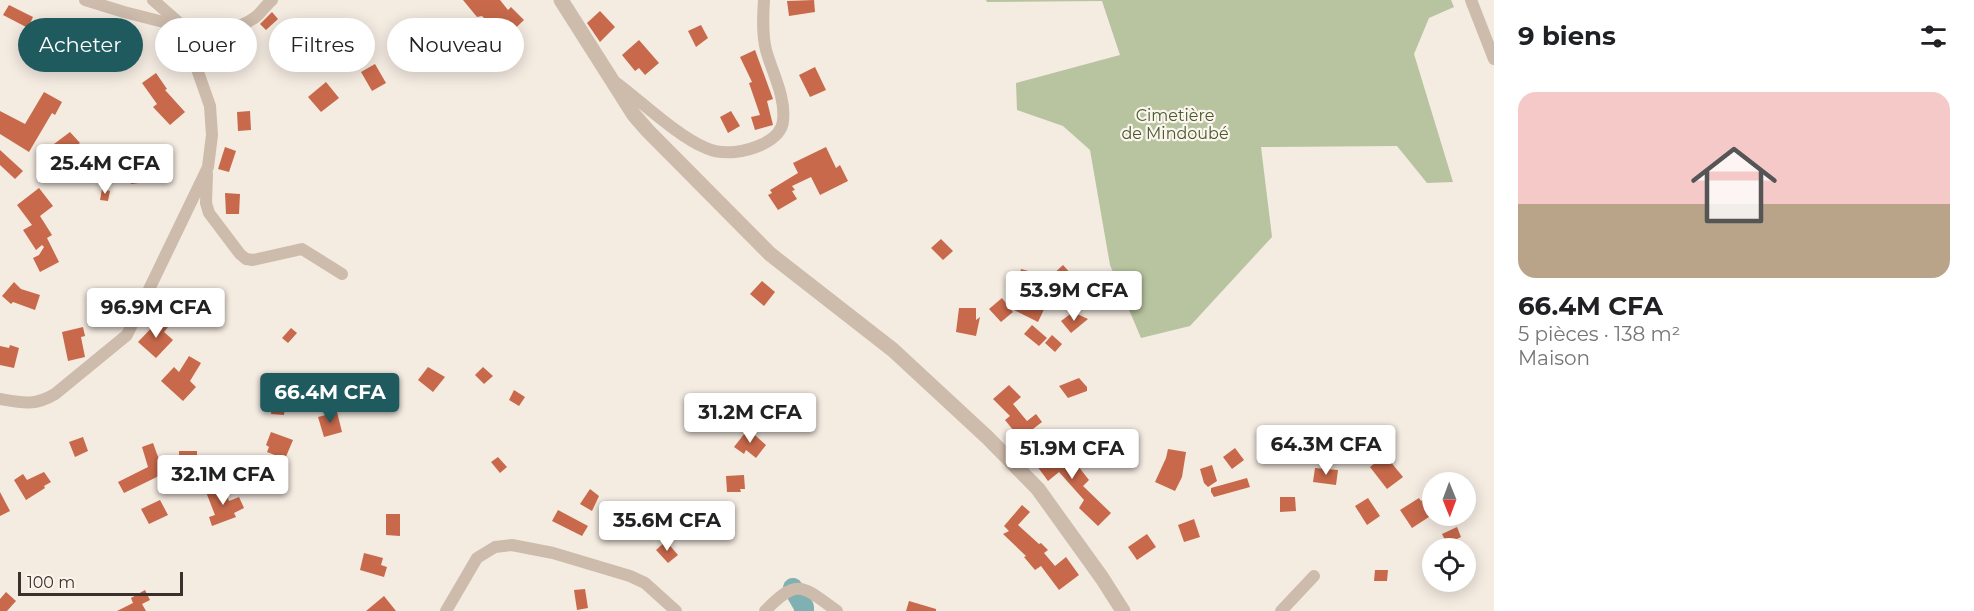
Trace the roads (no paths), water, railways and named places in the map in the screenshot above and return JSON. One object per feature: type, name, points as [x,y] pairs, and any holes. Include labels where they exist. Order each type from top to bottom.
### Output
[{"type":"street","points":[[85,0],[155,20]]},
{"type":"street","points":[[153,0],[174,18]]},
{"type":"street","points":[[254,18],[272,0]]},
{"type":"street","points":[[561,0],[634,114],[648,131],[770,254],[893,350],[1038,489],[1123,611]]},
{"type":"street","points":[[611,78],[670,125],[707,149],[730,153],[749,151],[778,134],[783,121],[776,76],[766,50],[764,0]]},
{"type":"street","points":[[1471,0],[1494,59]]},
{"type":"street","points":[[198,72],[210,106],[212,135],[206,203],[209,213],[246,259],[253,260],[302,249],[342,274]]},
{"type":"street","points":[[0,399],[28,404],[43,402],[127,335],[208,167]]},
{"type":"street","points":[[446,611],[477,558],[495,547],[512,545],[553,553],[630,576],[645,583],[676,611]]},
{"type":"street","points":[[1281,611],[1314,576]]},
{"type":"street","points":[[765,611],[783,593],[793,588],[807,590],[837,611]]},
{"type":"waterway","points":[[793,588],[804,611]]},
{"type":"park label","name":"Cimetière de Mindoubé","points":[[1175,124]]}]
